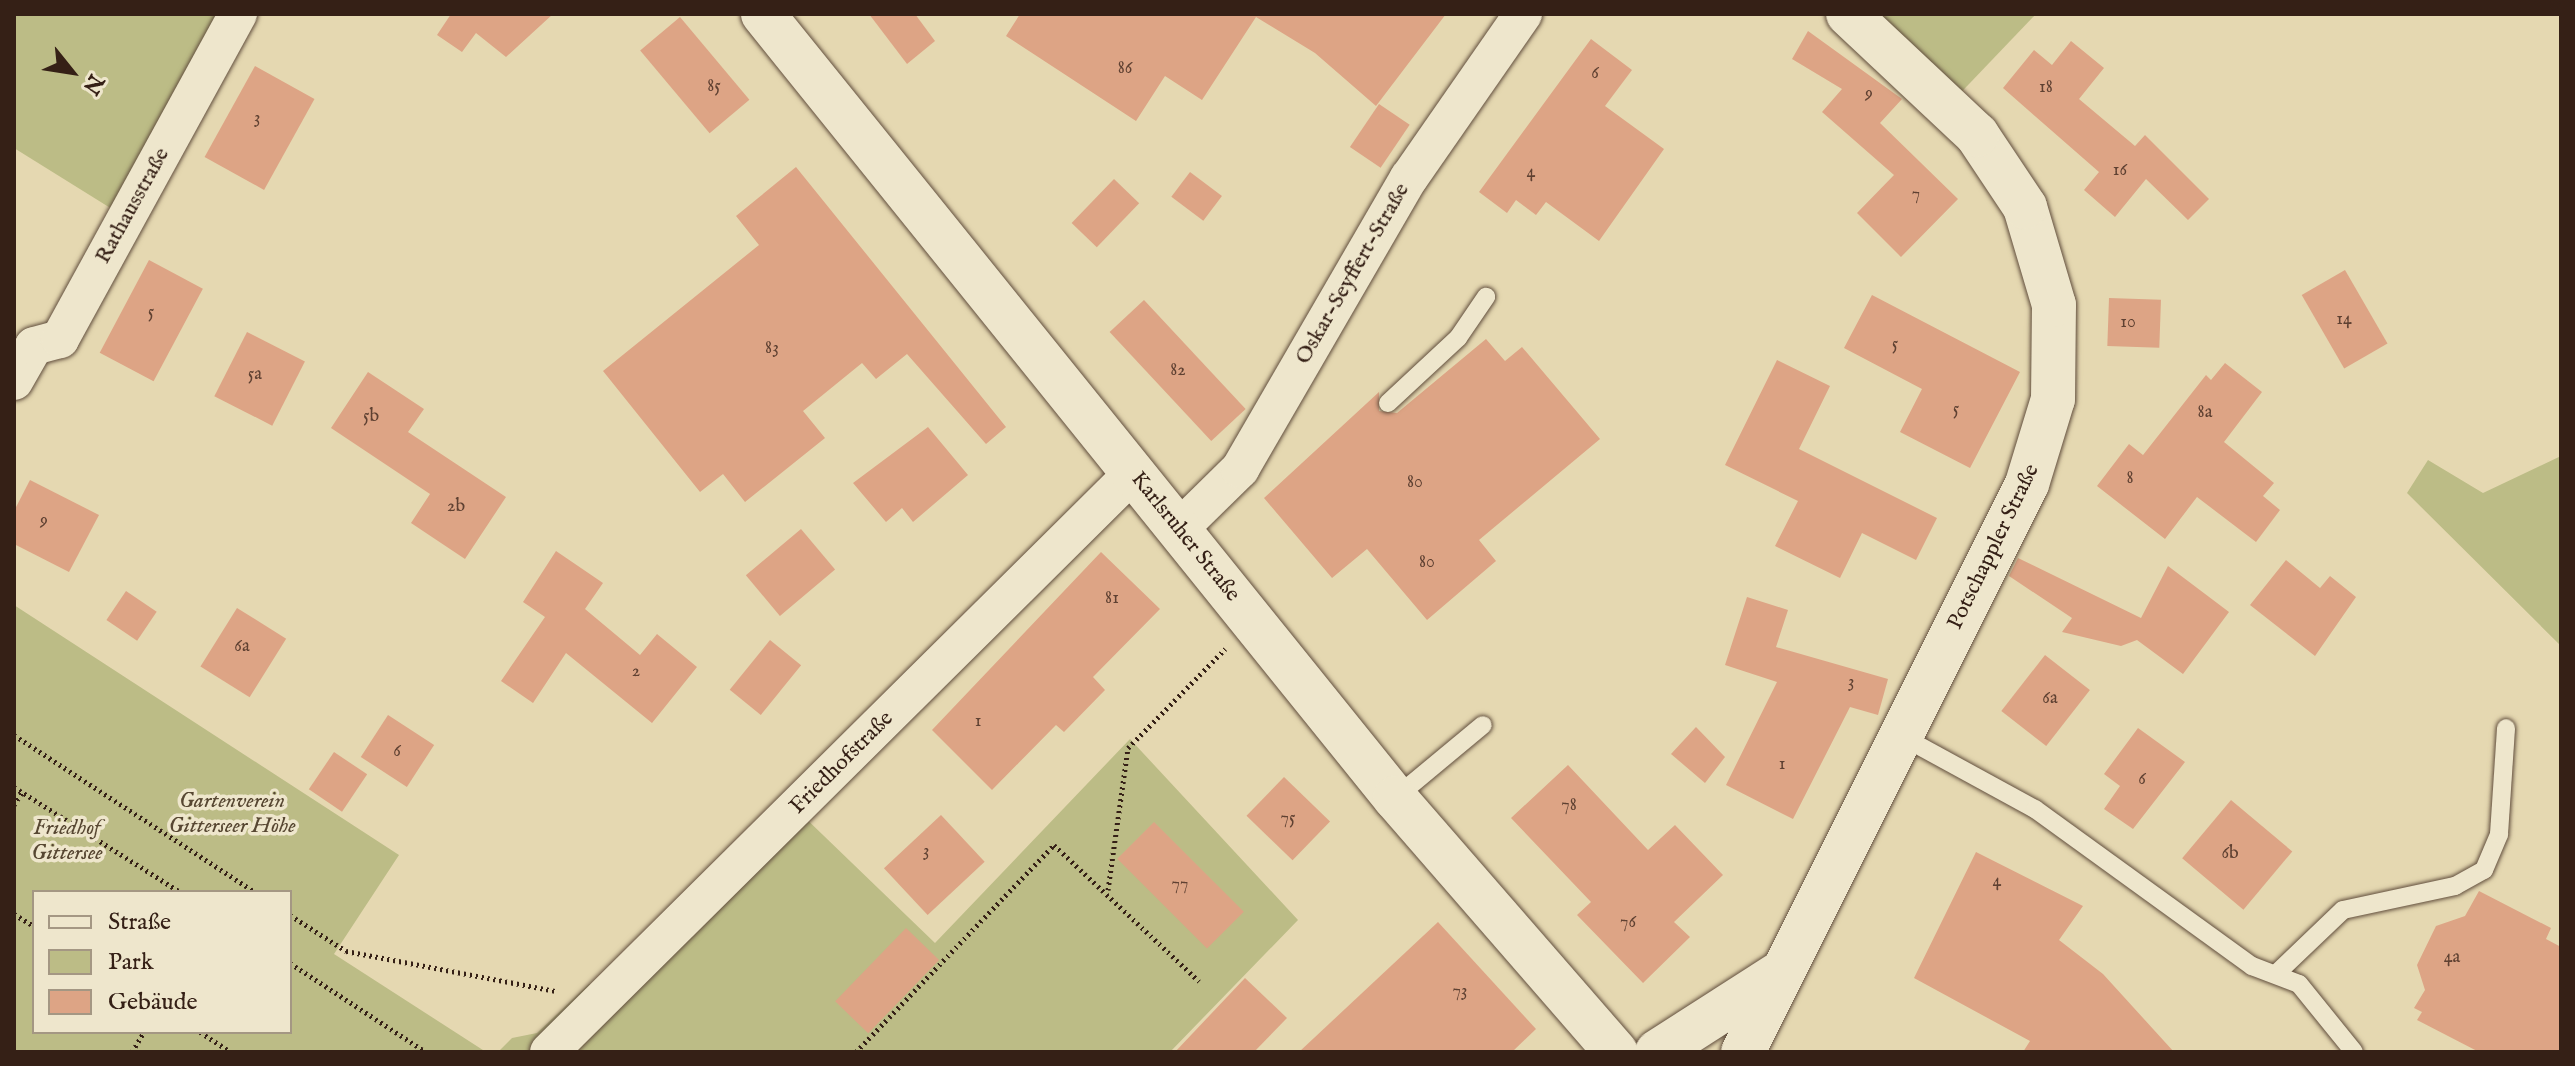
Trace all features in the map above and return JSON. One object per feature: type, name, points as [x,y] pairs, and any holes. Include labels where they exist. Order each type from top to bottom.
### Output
[{"type":"street","name":"Rathausstraße","points":[[14,381],[34,346],[60,339],[238,14]]},
{"type":"street","name":"Karlsruher Straße","points":[[763,14],[1395,798],[1616,1052]]},
{"type":"street","name":"Oskar-Seyffert-Straße","points":[[1179,529],[1240,469],[1409,178],[1523,14]]},
{"type":"street","name":"Potschappler Straße","points":[[1743,1052],[2043,443],[2057,353],[2054,305],[2042,249],[2006,172],[1848,14]]},
{"type":"street","name":"Friedhofstraße","points":[[549,1052],[1133,473]]},
{"type":"street","points":[[1657,1052],[1780,973]]},
{"type":"lane","points":[[1388,403],[1458,338],[1486,297]]},
{"type":"lane","points":[[1395,798],[1483,725]]},
{"type":"lane","points":[[2277,973],[2343,910],[2455,886],[2484,870],[2499,834],[2506,728]]},
{"type":"lane","points":[[1901,736],[2035,809],[2252,966],[2277,973],[2299,984],[2354,1052]]},
{"type":"path","points":[[1108,891],[1128,748],[1226,648]]},
{"type":"path","points":[[14,735],[252,890]]},
{"type":"path","points":[[14,787],[177,890]]},
{"type":"path","points":[[14,805],[22,792]]},
{"type":"path","points":[[856,1052],[1054,845],[1108,891],[1199,981]]},
{"type":"path","points":[[14,914],[32,925]]},
{"type":"path","points":[[292,916],[346,951],[562,992]]},
{"type":"path","points":[[292,964],[426,1052]]},
{"type":"path","points":[[132,1052],[143,1034]]},
{"type":"path","points":[[203,1034],[231,1052]]},
{"type":"green space","points":[[14,14],[220,14],[112,209],[14,148]]},
{"type":"green space","points":[[1848,14],[2036,14],[1948,106]]},
{"type":"green space","points":[[2561,456],[2561,646],[2407,493],[2428,460],[2483,493]]},
{"type":"green space","points":[[14,605],[399,855],[334,954],[486,1052],[14,1052]]},
{"type":"green space","points":[[1130,739],[1298,920],[1170,1052],[498,1052],[512,1038],[537,1033],[589,984],[607,991],[796,809],[935,943]]},
{"type":"building","points":[[451,14],[553,14],[506,57],[476,33],[462,52],[437,35]]},
{"type":"building","points":[[869,14],[915,14],[935,41],[907,64]]},
{"type":"building","points":[[1020,14],[1446,14],[1376,106],[1315,53],[1256,17],[1202,100],[1165,76],[1136,121],[1006,36]]},
{"type":"building","points":[[680,17],[749,100],[710,133],[640,50]]},
{"type":"building","points":[[1808,31],[1902,99],[1880,123],[1958,199],[1901,257],[1857,213],[1894,175],[1822,112],[1842,89],[1792,59]]},
{"type":"building","points":[[1591,39],[1632,70],[1605,106],[1664,149],[1599,241],[1546,202],[1536,215],[1516,200],[1507,213],[1479,192]]},
{"type":"building","points":[[2071,41],[2104,68],[2079,99],[2135,146],[2145,135],[2209,199],[2188,220],[2146,179],[2115,217],[2084,190],[2099,172],[2003,88],[2034,50],[2052,65]]},
{"type":"building","points":[[255,66],[314,99],[264,190],[205,157]]},
{"type":"building","points":[[1379,104],[1410,125],[1381,168],[1350,147]]},
{"type":"building","points":[[796,167],[1006,427],[986,444],[907,354],[876,379],[862,363],[803,411],[825,438],[745,502],[723,474],[700,492],[603,371],[759,245],[736,216]]},
{"type":"building","points":[[1190,172],[1222,196],[1203,221],[1171,197]]},
{"type":"building","points":[[1114,179],[1139,203],[1097,247],[1072,223]]},
{"type":"building","points":[[149,260],[203,289],[154,381],[100,353]]},
{"type":"building","points":[[2345,270],[2388,344],[2344,369],[2302,295]]},
{"type":"building","points":[[1872,295],[2020,372],[1970,468],[1900,432],[1922,389],[1844,348]]},
{"type":"building","points":[[2109,298],[2161,300],[2159,348],[2107,346]]},
{"type":"building","points":[[1144,300],[1246,409],[1211,441],[1110,332]]},
{"type":"building","points":[[247,332],[305,362],[272,426],[214,396]]},
{"type":"building","points":[[1486,339],[1505,361],[1522,347],[1600,439],[1479,540],[1496,561],[1427,620],[1367,549],[1332,578],[1264,498],[1379,392],[1379,411],[1397,413]]},
{"type":"building","points":[[1777,360],[1830,386],[1799,449],[1937,518],[1916,560],[1862,533],[1840,578],[1775,546],[1798,501],[1725,465]]},
{"type":"building","points":[[2225,363],[2262,392],[2224,442],[2274,483],[2263,496],[2280,510],[2256,542],[2197,497],[2165,539],[2097,486],[2129,444],[2143,455],[2206,375],[2211,380]]},
{"type":"building","points":[[368,372],[424,409],[408,432],[506,497],[465,559],[411,523],[430,494],[331,428]]},
{"type":"building","points":[[928,427],[968,475],[913,522],[902,508],[886,522],[853,483]]},
{"type":"building","points":[[30,480],[99,515],[69,572],[14,544],[14,511]]},
{"type":"building","points":[[801,529],[835,570],[780,616],[746,575]]},
{"type":"building","points":[[556,551],[603,583],[585,609],[640,655],[657,634],[697,667],[652,723],[566,653],[533,703],[501,681],[545,617],[523,602]]},
{"type":"building","points":[[1101,552],[1160,609],[1093,677],[1105,690],[1064,732],[1056,725],[992,790],[932,730]]},
{"type":"building","points":[[2018,558],[2141,618],[2168,566],[2229,612],[2183,674],[2137,640],[2121,646],[2062,632],[2072,618],[2009,576]]},
{"type":"building","points":[[2286,560],[2320,588],[2330,576],[2356,597],[2315,656],[2250,605]]},
{"type":"building","points":[[126,591],[157,612],[137,641],[106,620]]},
{"type":"building","points":[[1747,597],[1788,610],[1776,647],[1888,679],[1878,715],[1850,707],[1793,819],[1726,785],[1777,682],[1725,665]]},
{"type":"building","points":[[237,608],[286,639],[250,697],[200,667]]},
{"type":"building","points":[[770,640],[801,665],[761,715],[730,690]]},
{"type":"building","points":[[2045,655],[2090,690],[2046,746],[2001,711]]},
{"type":"building","points":[[388,715],[434,745],[407,787],[361,757]]},
{"type":"building","points":[[1696,727],[1725,757],[1705,783],[1671,754]]},
{"type":"building","points":[[2138,728],[2185,762],[2133,829],[2104,809],[2120,786],[2104,774]]},
{"type":"building","points":[[334,752],[367,774],[342,812],[309,789]]},
{"type":"building","points":[[1568,765],[1648,850],[1675,825],[1723,875],[1674,922],[1690,937],[1643,983],[1577,915],[1591,902],[1511,818]]},
{"type":"building","points":[[1284,777],[1330,821],[1293,860],[1246,816]]},
{"type":"building","points":[[2231,800],[2292,851],[2243,910],[2182,858]]},
{"type":"building","points":[[941,815],[985,862],[928,915],[884,868]]},
{"type":"building","points":[[1154,822],[1244,912],[1207,949],[1117,859]]},
{"type":"building","points":[[1976,852],[2083,906],[2059,940],[2103,974],[2174,1052],[2023,1052],[2030,1041],[1914,978]]},
{"type":"building","points":[[2479,891],[2551,928],[2546,939],[2561,947],[2561,1052],[2479,1052],[2417,1020],[2422,1012],[2414,1008],[2425,990],[2417,965],[2436,926],[2465,916]]},
{"type":"building","points":[[1438,922],[1536,1029],[1512,1052],[1299,1052]]},
{"type":"building","points":[[906,928],[939,960],[868,1033],[835,1001]]},
{"type":"building","points":[[1245,978],[1287,1018],[1254,1052],[1175,1052]]},
{"type":"park label","name":"Gartenverein Gitterseer Höhe","points":[[232,814]]},
{"type":"park label","name":"Friedhof Gittersee","points":[[67,840]]}]
